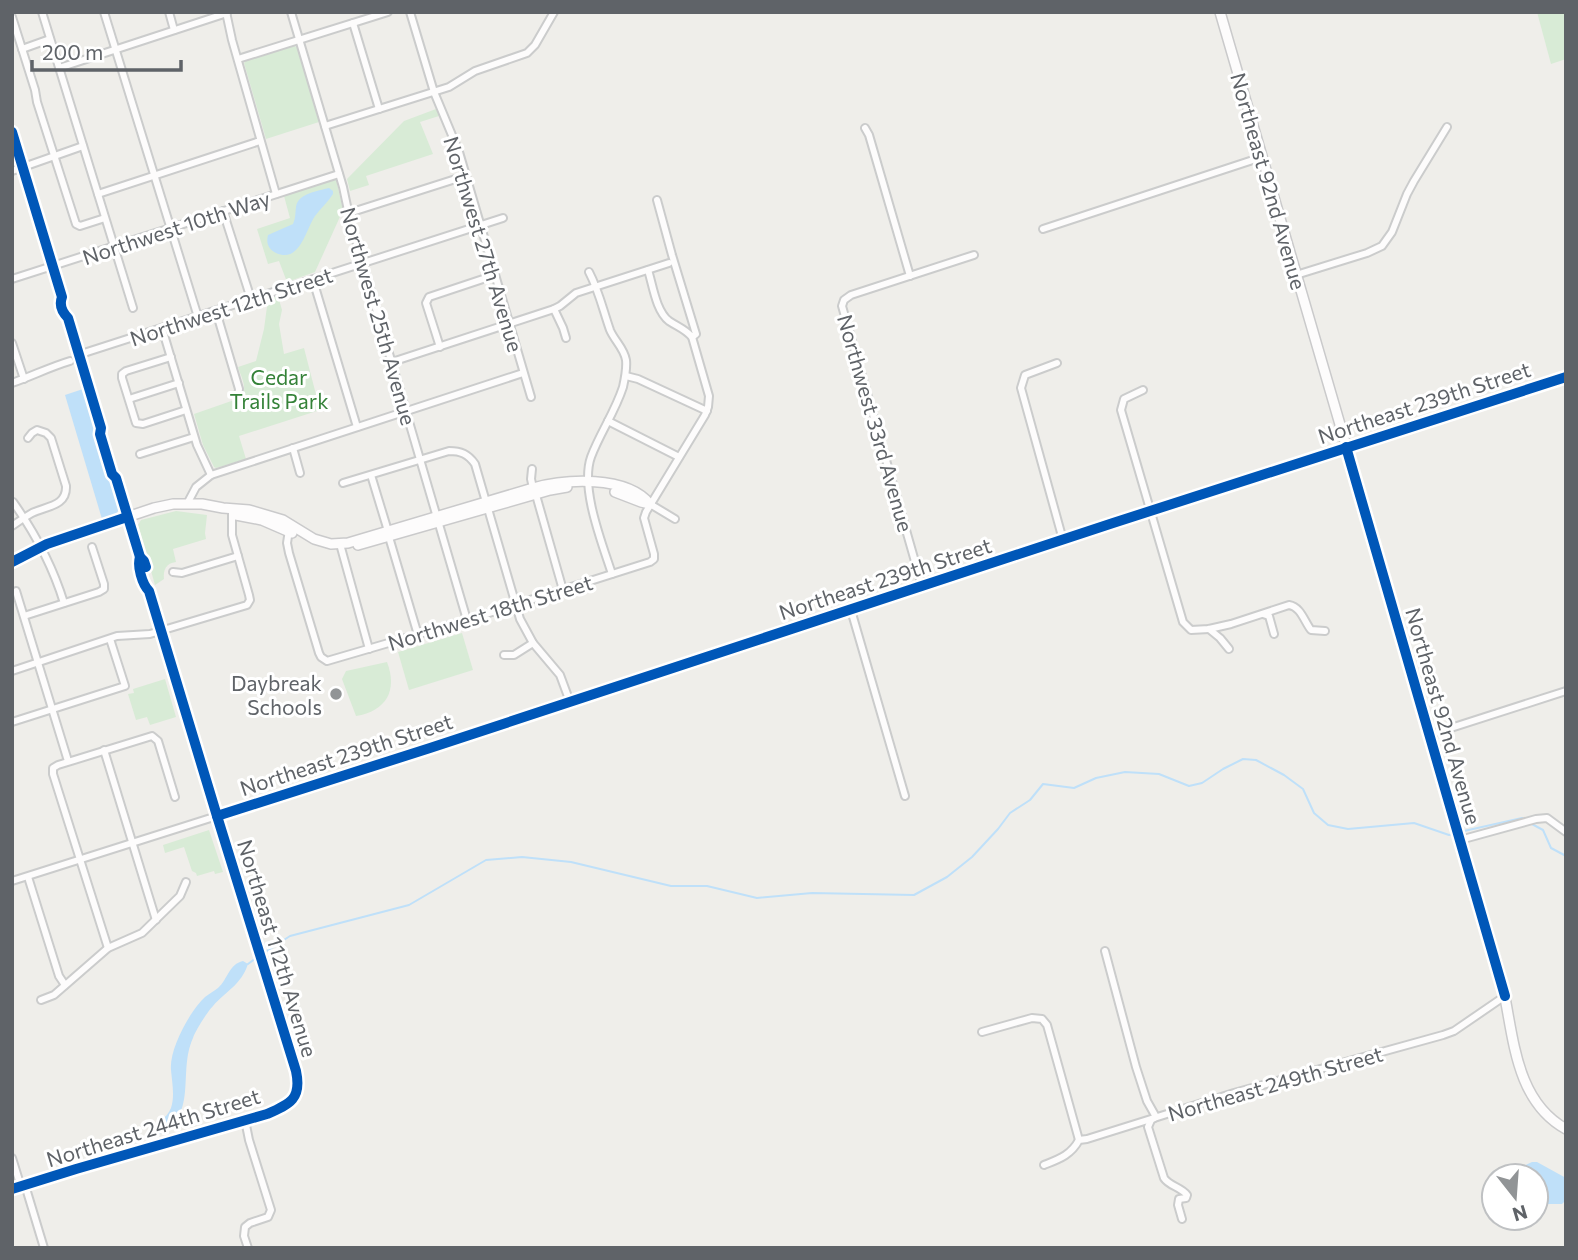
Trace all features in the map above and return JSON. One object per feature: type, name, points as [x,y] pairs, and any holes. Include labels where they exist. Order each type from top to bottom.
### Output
[{"type":"street","points":[[104,12],[198,317]]},
{"type":"street","points":[[169,12],[174,30]]},
{"type":"street","name":"Northwest 25th Avenue","points":[[291,12],[467,620]]},
{"type":"street","points":[[238,59],[388,12]]},
{"type":"street","name":"Northwest 27th Avenue","points":[[410,12],[434,92],[453,137],[531,397]]},
{"type":"street","points":[[325,125],[450,87],[475,71],[531,51],[554,12]]},
{"type":"street","name":"Northeast 92nd Avenue","points":[[1220,12],[1505,996],[1514,1048],[1531,1092],[1546,1114],[1566,1129]]},
{"type":"street","points":[[45,13],[50,40],[133,308]]},
{"type":"street","points":[[59,68],[226,13],[276,194]]},
{"type":"street","points":[[12,17],[76,224],[80,226],[105,218]]},
{"type":"street","points":[[353,23],[379,109]]},
{"type":"street","points":[[22,49],[50,40]]},
{"type":"street","points":[[1296,275],[1382,246],[1392,232],[1414,181],[1447,127]]},
{"type":"street","points":[[865,128],[909,276],[974,256]]},
{"type":"street","name":"Northeast 112th Avenue","points":[[12,132],[62,297],[60,302],[68,318],[101,428],[105,432],[113,457],[116,478],[140,557],[138,562],[145,587],[149,591],[296,1071],[298,1091]]},
{"type":"street","points":[[98,194],[260,141]]},
{"type":"street","points":[[12,171],[83,146]]},
{"type":"street","points":[[1043,229],[1262,157]]},
{"type":"street","name":"Northwest 10th Way","points":[[12,279],[340,174]]},
{"type":"street","points":[[349,213],[465,176]]},
{"type":"street","points":[[657,200],[696,334],[692,337]]},
{"type":"street","points":[[223,211],[251,299]]},
{"type":"street","name":"Northwest 12th Street","points":[[80,356],[503,218]]},
{"type":"street","points":[[392,362],[554,309],[576,293],[669,263]]},
{"type":"street","points":[[648,270],[663,314],[692,337],[709,403],[707,411],[650,504]]},
{"type":"street","points":[[589,272],[597,286],[612,334],[625,356],[626,376],[620,397],[591,458],[588,471],[588,483],[612,574]]},
{"type":"street","points":[[440,347],[426,303],[429,297],[495,275]]},
{"type":"street","name":"Northwest 33rd Avenue","points":[[909,276],[851,295],[844,300],[843,311],[922,586]]},
{"type":"street","points":[[313,279],[357,427]]},
{"type":"street","points":[[554,309],[566,338]]},
{"type":"street","points":[[216,311],[239,388],[238,397]]},
{"type":"street","points":[[162,328],[200,455],[211,475]]},
{"type":"street","points":[[12,343],[24,379]]},
{"type":"street","points":[[171,357],[122,373],[122,378],[135,422],[138,424],[186,410]]},
{"type":"street","points":[[12,383],[70,361]]},
{"type":"street","points":[[1057,363],[1025,375],[1021,388],[1063,540]]},
{"type":"street","points":[[190,504],[195,487],[211,475],[523,373]]},
{"type":"street","points":[[626,376],[707,411]]},
{"type":"street","name":"Northeast 239th Street","points":[[217,816],[1566,377]]},
{"type":"street","points":[[129,399],[178,383]]},
{"type":"street","points":[[1143,390],[1124,399],[1121,410],[1183,622],[1191,630],[1209,629],[1263,614],[1284,605],[1299,609],[1311,630],[1325,631]]},
{"type":"street","points":[[608,421],[679,457]]},
{"type":"street","points":[[12,526],[24,517],[58,504],[65,496],[65,486],[51,438],[37,430],[28,438]]},
{"type":"street","points":[[140,454],[194,436]]},
{"type":"street","points":[[293,448],[300,472]]},
{"type":"street","points":[[343,483],[449,452],[471,457],[525,630],[560,675],[570,702]]},
{"type":"street","points":[[532,470],[534,491],[563,590]]},
{"type":"street","points":[[371,475],[418,635]]},
{"type":"street","points":[[12,562],[41,547],[167,505],[202,504],[232,511],[249,510],[275,517],[290,528],[314,539],[340,546],[438,520],[562,482],[619,486],[644,497],[650,504],[675,519]]},
{"type":"street","points":[[13,502],[56,576],[64,603]]},
{"type":"street","name":"Northwest 18th Street","points":[[290,528],[286,543],[319,653],[324,660],[331,661],[650,562],[654,558],[644,518],[650,504]]},
{"type":"street","points":[[12,671],[110,639],[161,631],[248,603],[249,595],[231,531],[232,511]]},
{"type":"street","points":[[340,546],[369,649]]},
{"type":"street","points":[[24,617],[104,589],[92,547]]},
{"type":"street","points":[[173,572],[182,573],[238,556]]},
{"type":"street","points":[[16,592],[68,761]]},
{"type":"street","points":[[851,610],[905,796]]},
{"type":"street","points":[[1263,614],[1269,616],[1274,634]]},
{"type":"street","points":[[1209,629],[1228,649]]},
{"type":"street","points":[[12,722],[125,686],[110,639]]},
{"type":"street","points":[[504,655],[514,655],[533,643]]},
{"type":"street","points":[[1429,735],[1566,691]]},
{"type":"street","points":[[108,948],[53,768],[68,761],[154,736],[158,741],[174,797]]},
{"type":"street","points":[[103,750],[156,920]]},
{"type":"street","points":[[12,881],[217,816]]},
{"type":"street","points":[[1460,840],[1547,818],[1566,832]]},
{"type":"street","points":[[28,877],[59,976],[65,985]]},
{"type":"street","points":[[41,1000],[54,995],[108,948],[139,935],[180,897],[186,882]]},
{"type":"street","points":[[1105,951],[1136,1068],[1147,1101],[1156,1117],[1148,1127],[1164,1178],[1166,1182],[1184,1190],[1187,1195],[1186,1198],[1179,1199],[1182,1219]]},
{"type":"street","name":"Northeast 249th Street","points":[[1044,1165],[1070,1153],[1079,1140],[1454,1031],[1505,996]]},
{"type":"street","points":[[982,1032],[1032,1018],[1042,1019],[1047,1025],[1079,1140]]},
{"type":"street","name":"Northeast 244th Street","points":[[19,1187],[245,1120],[287,1105],[298,1091]]},
{"type":"street","points":[[245,1120],[271,1210],[268,1217],[245,1227],[244,1236],[248,1248]]},
{"type":"street","points":[[12,1158],[19,1187],[44,1248]]},
{"type":"green space","points":[[1537,12],[1566,12],[1566,59],[1551,64]]},
{"type":"green space","points":[[297,47],[319,122],[266,139],[244,63]]},
{"type":"green space","points":[[436,109],[439,116],[420,122],[433,154],[366,176],[369,185],[350,191],[347,179],[404,121]]},
{"type":"green space","points":[[336,179],[343,210],[315,272],[287,282],[279,261],[268,264],[257,229],[290,218],[284,196]]},
{"type":"green space","name":"Cedar Trails Park","points":[[278,296],[282,310],[279,324],[284,354],[304,348],[320,410],[239,436],[246,459],[216,468],[203,445],[194,414],[243,395],[244,383],[238,367],[256,361],[268,299]]},
{"type":"green space","points":[[176,511],[207,515],[206,539],[173,549],[176,562],[168,565],[164,579],[155,585],[138,525],[141,520]]},
{"type":"green space","points":[[462,633],[473,670],[409,690],[398,652]]},
{"type":"green space","points":[[387,662],[391,682],[387,698],[375,710],[356,716],[342,679],[346,671]]},
{"type":"green space","points":[[165,679],[176,717],[150,725],[147,717],[136,720],[128,694],[134,693],[133,689]]},
{"type":"green space","points":[[209,830],[223,872],[215,874],[214,871],[197,876],[192,871],[184,847],[165,853],[163,845]]},
{"type":"water","points":[[329,188],[333,194],[315,216],[297,250],[284,255],[271,250],[268,235],[293,224],[300,199],[309,193]]},
{"type":"water","points":[[83,389],[119,509],[116,515],[102,519],[65,395]]},
{"type":"water","points":[[243,961],[248,964],[242,977],[218,1000],[194,1035],[189,1051],[183,1105],[178,1117],[170,1127],[156,1136],[151,1133],[169,1112],[172,1103],[171,1061],[182,1031],[199,1003],[218,988],[235,965]]},
{"type":"water","points":[[1550,1169],[1566,1178],[1566,1200],[1562,1204],[1550,1204]]},
{"type":"waterway","points":[[264,953],[290,936],[409,905],[486,860],[522,857],[571,862],[671,886],[707,886],[757,898],[812,893],[914,895],[947,877],[972,857],[1010,813],[1030,800],[1043,784],[1074,788],[1096,778],[1125,772],[1159,774],[1189,786],[1202,783],[1243,759],[1256,760],[1303,789],[1314,813],[1328,825],[1348,829],[1414,823],[1449,835],[1455,834]]},
{"type":"waterway","points":[[1464,831],[1522,818],[1526,820]]},
{"type":"waterway","points":[[1530,823],[1543,830],[1551,848],[1566,856]]},
{"type":"waterway","points":[[248,964],[256,958]]},
{"type":"cycle path","points":[[12,132],[62,297],[62,308],[68,318],[101,428],[100,434],[112,474],[116,478],[140,557],[146,567]]},
{"type":"cycle path","points":[[217,816],[1566,377]]},
{"type":"cycle path","points":[[1346,447],[1505,996]]},
{"type":"cycle path","points":[[12,562],[47,544],[127,517]]},
{"type":"cycle path","points":[[12,1189],[267,1114],[288,1103],[296,1094],[296,1071],[149,591],[141,575],[140,557]]},
{"type":"place","name":"Daybreak Schools","points":[[336,694]]}]
